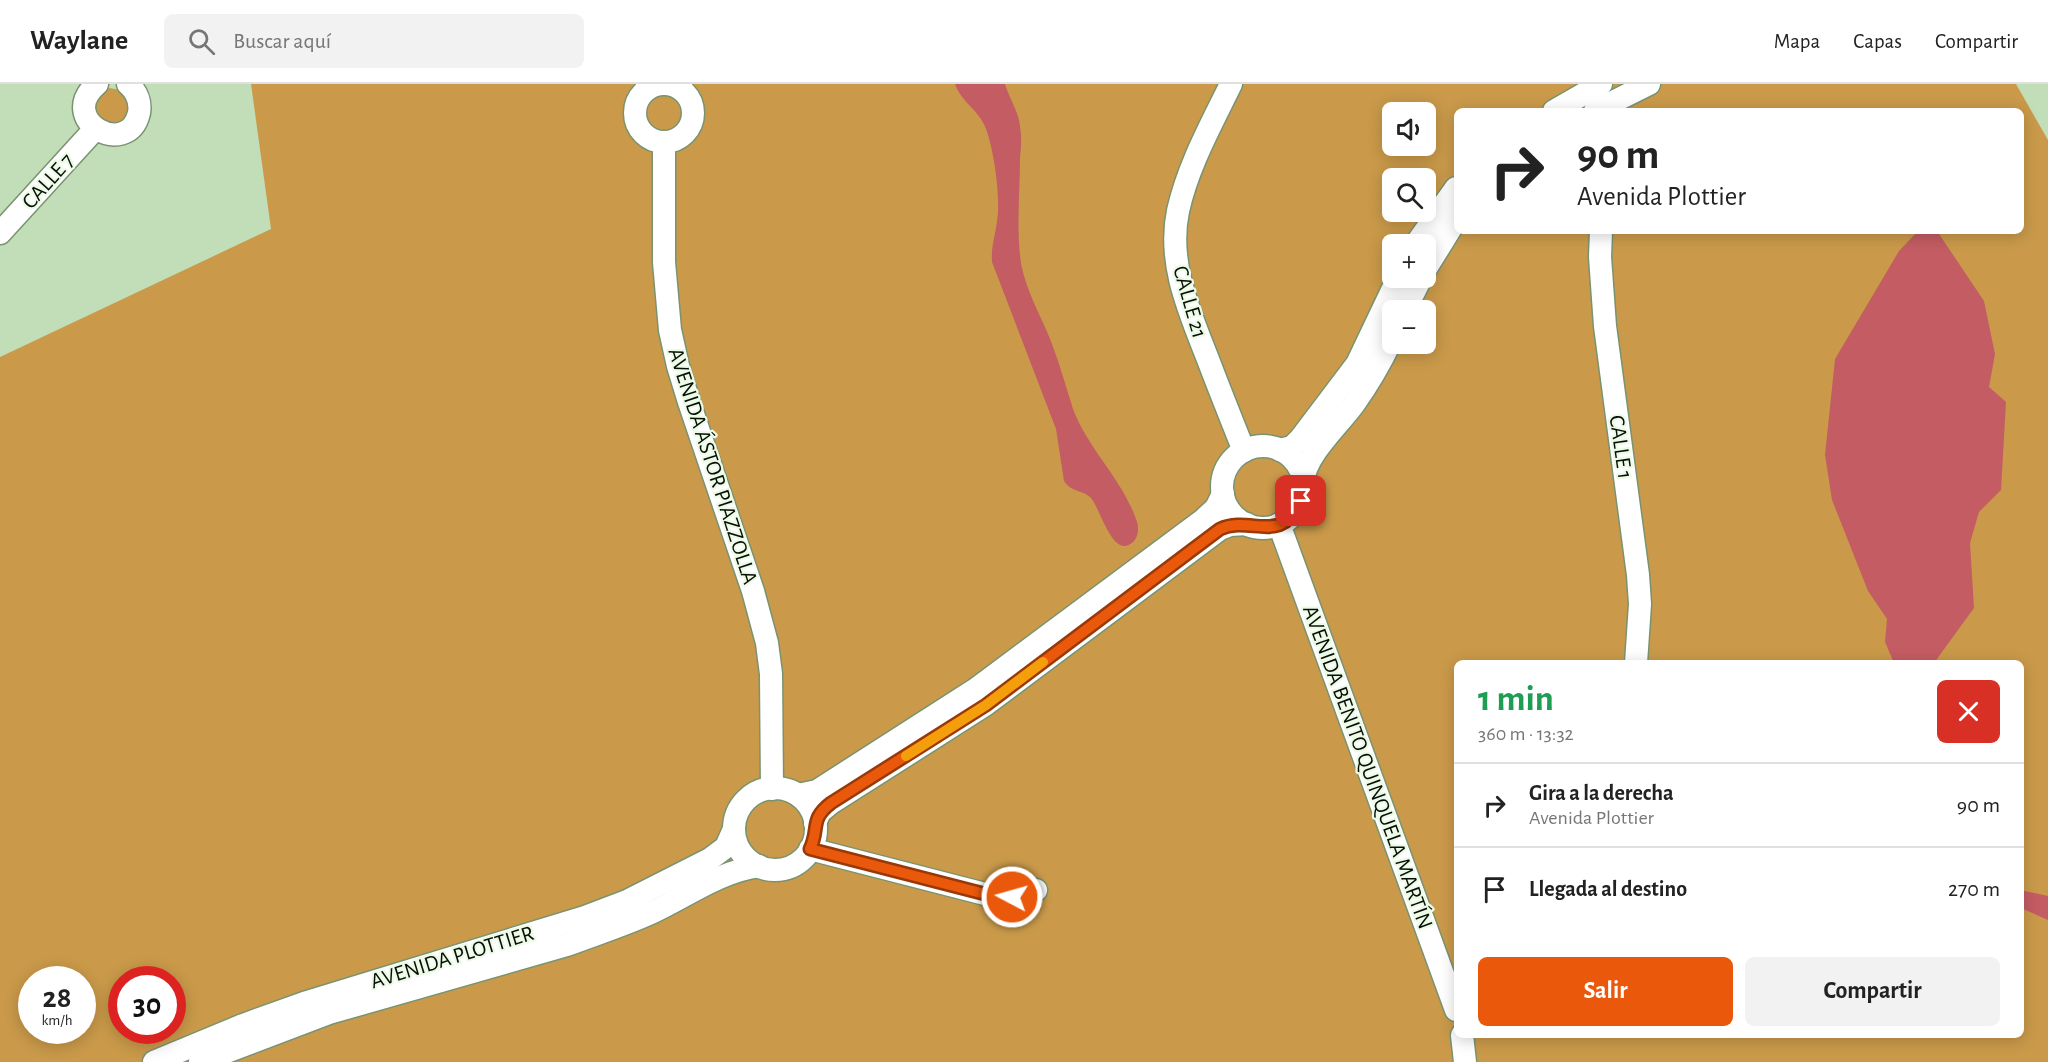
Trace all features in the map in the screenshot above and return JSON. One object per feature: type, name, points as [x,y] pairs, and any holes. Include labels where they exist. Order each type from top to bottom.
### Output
[{"type":"street","points":[[97,84],[86,97],[84,106],[89,122],[103,133],[120,133],[128,130],[138,116],[139,99],[128,84]]},
{"type":"street","name":"CALLE 21","points":[[1231,84],[1184,186],[1175,242],[1184,298],[1244,451]]},
{"type":"street","points":[[1566,108],[1649,84]]},
{"type":"street","points":[[653,85],[683,87],[692,104],[692,122],[681,137],[664,142],[654,141],[646,136],[639,129],[635,119],[638,100],[644,92],[653,85]]},
{"type":"street","name":"CALLE 7","points":[[0,232],[95,129]]},
{"type":"street","name":"AVENIDA ÁSTOR PIAZZOLLA","points":[[664,142],[664,262],[670,330],[686,393],[753,591],[767,643],[771,674],[772,789]]},
{"type":"street","points":[[1423,234],[1454,191]]},
{"type":"street","points":[[1436,252],[1454,223]]},
{"type":"street","name":"CALLE 1","points":[[1601,234],[1605,326],[1638,575],[1640,604],[1636,660]]},
{"type":"street","points":[[1247,525],[1231,512],[1223,494],[1223,480],[1228,468],[1244,451],[1260,447],[1280,450],[1292,447],[1301,438],[1357,364],[1393,288]]},
{"type":"street","points":[[815,823],[820,812],[831,803],[986,705],[1220,529],[1230,525],[1267,528],[1290,517],[1299,507],[1303,494],[1304,473],[1311,458],[1355,402],[1384,354]]},
{"type":"street","points":[[1280,450],[1296,463],[1303,481]]},
{"type":"street","points":[[798,795],[816,790],[976,689],[1203,520],[1216,508],[1223,494]]},
{"type":"street","name":"AVENIDA BENITO QUINQUELA MARTÍN","points":[[1279,524],[1454,1002]]},
{"type":"street","points":[[772,789],[785,790],[798,795],[807,804],[815,823],[815,836],[810,849],[985,894],[1012,897],[1036,890]]},
{"type":"street","name":"AVENIDA PLOTTIER","points":[[154,1062],[243,1025],[304,1003],[585,917],[627,901],[719,854],[731,840],[739,810],[748,799],[759,792],[772,789]]},
{"type":"street","points":[[734,829],[740,849],[748,859],[759,866]]},
{"type":"street","name":"AVENIDA PLOTTIER","points":[[200,1062],[329,1013],[567,945],[655,911],[724,875],[759,866],[772,870],[791,866],[802,859],[810,849]]},
{"type":"street","points":[[1462,1038],[1465,1062]]},
{"type":"shaded area","points":[[251,84],[2016,84],[2048,140],[2048,1062],[0,1062],[0,357],[271,229]]},
{"type":"shaded area","points":[[955,84],[1005,84],[1016,110],[1021,135],[1018,224],[1023,274],[1052,344],[1079,424],[1130,504],[1136,519],[1137,536],[1126,546],[1120,545],[1113,539],[1090,497],[1070,487],[1064,481],[1056,429],[992,262],[998,200],[989,138],[983,123]]},
{"type":"shaded area","points":[[109,88],[121,90],[131,105],[127,117],[117,124],[99,120],[94,103],[104,90]]},
{"type":"shaded area","points":[[1915,234],[1939,234],[1984,301],[1995,354],[1989,387],[2006,402],[2001,490],[1979,512],[1970,543],[1974,608],[1936,660],[1893,660],[1885,642],[1887,619],[1868,591],[1832,500],[1825,455],[1835,359],[1899,251]]},
{"type":"shaded area","points":[[2024,891],[2048,896],[2048,920],[2024,909]]},
{"type":"slow traffic","points":[[906,756],[986,705],[1043,662]]},
{"type":"route","points":[[1012,897],[985,894],[810,849],[815,836],[815,823],[820,812],[831,803],[986,705],[1220,529],[1238,524],[1260,528],[1279,524],[1295,512],[1301,501]]}]
